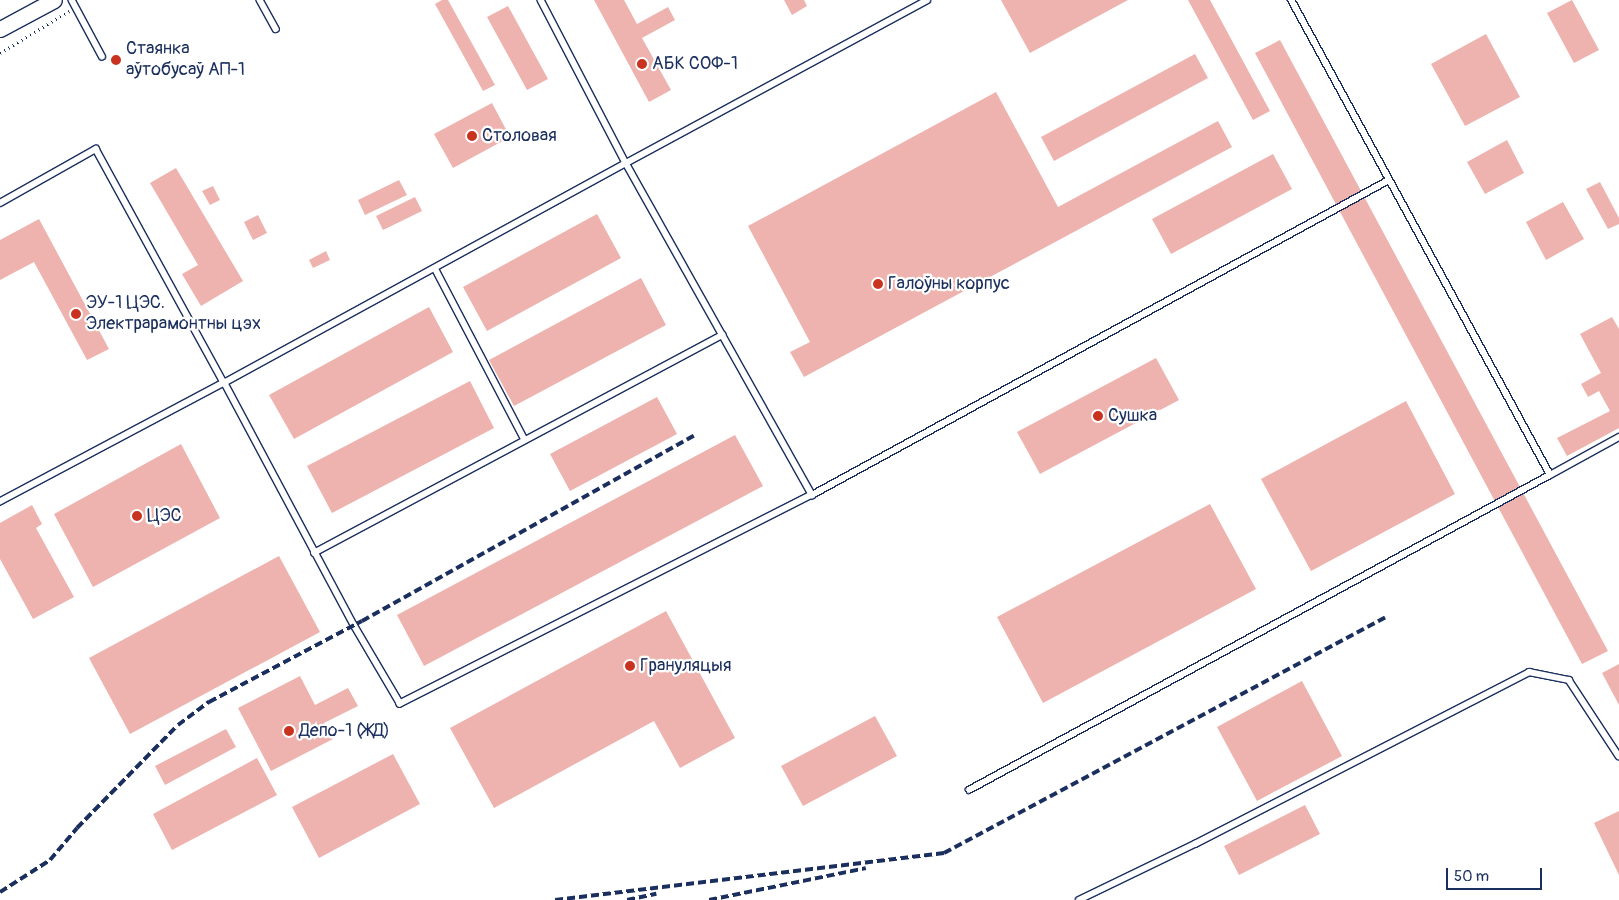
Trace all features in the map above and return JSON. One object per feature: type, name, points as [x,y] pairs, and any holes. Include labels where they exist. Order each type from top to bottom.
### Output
[{"type":"main road","points":[[0,28],[54,0]]},
{"type":"lane","points":[[72,0],[102,56]]},
{"type":"lane","points":[[260,0],[276,30]]},
{"type":"lane","points":[[542,0],[626,163],[812,495]]},
{"type":"lane","points":[[0,502],[224,383],[927,0]]},
{"type":"lane","points":[[1291,0],[1550,475]]},
{"type":"lane","points":[[0,203],[96,149],[224,383],[314,553],[400,704],[812,495],[1389,180]]},
{"type":"lane","points":[[435,268],[525,440]]},
{"type":"lane","points":[[314,553],[722,335]]},
{"type":"lane","points":[[969,790],[1611,441],[1619,439]]},
{"type":"lane","points":[[1079,900],[1195,844],[1529,672],[1569,680],[1619,756]]},
{"type":"path","points":[[0,54],[75,7]]},
{"type":"building","points":[[442,0],[448,0],[495,85],[483,91],[435,4]]},
{"type":"building","name":"АБК СОФ-1","points":[[594,0],[624,0],[637,24],[668,7],[675,20],[642,38],[671,90],[649,102]]},
{"type":"building","points":[[784,0],[804,0],[807,6],[792,15]]},
{"type":"building","points":[[1001,0],[1128,0],[1030,53]]},
{"type":"building","points":[[1188,0],[1210,0],[1270,111],[1253,120]]},
{"type":"building","points":[[1572,0],[1599,50],[1574,63],[1547,13]]},
{"type":"building","points":[[508,6],[548,79],[527,90],[487,17]]},
{"type":"building","points":[[1486,34],[1520,97],[1465,126],[1431,64]]},
{"type":"building","points":[[1280,40],[1608,651],[1582,664],[1255,53]]},
{"type":"building","points":[[1195,54],[1208,78],[1054,161],[1041,137]]},
{"type":"building","name":"Галоўны корпус","points":[[996,92],[1058,207],[1218,121],[1232,147],[804,377],[790,352],[810,342],[748,226]]},
{"type":"building","name":"Столовая","points":[[492,103],[510,137],[453,168],[434,134]]},
{"type":"building","points":[[1507,140],[1524,173],[1485,194],[1467,162]]},
{"type":"building","points":[[1273,154],[1292,189],[1171,254],[1152,219]]},
{"type":"building","points":[[176,168],[243,281],[201,306],[182,274],[198,265],[150,183]]},
{"type":"building","points":[[399,180],[407,195],[365,215],[358,200]]},
{"type":"building","points":[[1600,182],[1619,218],[1619,224],[1608,229],[1586,189]]},
{"type":"building","points":[[213,186],[220,200],[210,205],[202,191]]},
{"type":"building","points":[[415,197],[422,211],[383,230],[376,216]]},
{"type":"building","points":[[1563,202],[1584,239],[1546,260],[1526,222]]},
{"type":"building","points":[[597,214],[621,258],[487,331],[463,287]]},
{"type":"building","points":[[258,215],[267,233],[253,240],[244,222]]},
{"type":"building","name":"ЭУ-1 ЦЭС. Электрарамонтны цэх","points":[[39,219],[109,349],[87,360],[34,262],[0,280],[0,240]]},
{"type":"building","points":[[326,251],[330,260],[313,268],[309,260]]},
{"type":"building","points":[[641,278],[666,325],[514,406],[489,360]]},
{"type":"building","points":[[429,307],[453,352],[294,439],[269,395]]},
{"type":"building","points":[[1612,317],[1619,329],[1619,428],[1567,456],[1557,438],[1610,411],[1599,391],[1588,397],[1581,384],[1601,373],[1580,334]]},
{"type":"building","name":"Сушка","points":[[1156,358],[1179,400],[1040,474],[1017,432]]},
{"type":"building","points":[[470,381],[494,428],[332,513],[307,466]]},
{"type":"building","points":[[657,397],[677,434],[570,491],[550,454]]},
{"type":"building","points":[[1406,401],[1455,494],[1311,571],[1261,479]]},
{"type":"building","points":[[735,435],[763,486],[424,666],[397,615]]},
{"type":"building","name":"ЦЭС","points":[[181,444],[220,518],[93,587],[54,514]]},
{"type":"building","points":[[1210,504],[1256,589],[1043,703],[997,617]]},
{"type":"building","points":[[32,505],[42,524],[36,528],[74,597],[33,619],[0,559],[0,523]]},
{"type":"building","points":[[279,556],[320,632],[130,734],[89,658]]},
{"type":"building","name":"Грануляцыя","points":[[666,611],[735,738],[680,768],[654,721],[494,808],[450,728]]},
{"type":"building","points":[[1619,664],[1619,705],[1602,673]]},
{"type":"building","name":"Депо-1 (ЖД)","points":[[300,676],[315,705],[348,688],[358,706],[324,723],[333,739],[271,771],[238,708]]},
{"type":"building","points":[[1302,681],[1342,756],[1257,801],[1217,727]]},
{"type":"building","points":[[875,716],[897,756],[803,806],[781,766]]},
{"type":"building","points":[[226,729],[236,747],[165,785],[155,766]]},
{"type":"building","points":[[393,754],[420,804],[319,858],[292,807]]},
{"type":"building","points":[[257,758],[277,795],[172,850],[153,814]]},
{"type":"building","points":[[1305,805],[1320,834],[1239,875],[1224,846]]},
{"type":"building","points":[[1619,811],[1619,875],[1594,823]]},
{"type":"railway","points":[[0,892],[50,860],[77,828],[178,725],[209,702],[362,621],[696,434]]},
{"type":"railway","points":[[555,900],[944,853],[1385,618]]},
{"type":"railway","points":[[709,900],[866,868]]},
{"type":"railway","points":[[627,900],[656,894]]},
{"type":"place","name":"Стаянка аўтобусаў АП-1","points":[[116,60]]},
{"type":"place","name":"АБК СОФ-1","points":[[642,64]]},
{"type":"place","name":"Столовая","points":[[472,136]]},
{"type":"place","name":"Галоўны корпус","points":[[878,284]]},
{"type":"place","name":"ЭУ-1 ЦЭС. Электрарамонтны цэх","points":[[76,314]]},
{"type":"place","name":"Сушка","points":[[1098,416]]},
{"type":"place","name":"ЦЭС","points":[[137,516]]},
{"type":"place","name":"Грануляцыя","points":[[630,666]]},
{"type":"place","name":"Депо-1 (ЖД)","points":[[289,731]]}]
